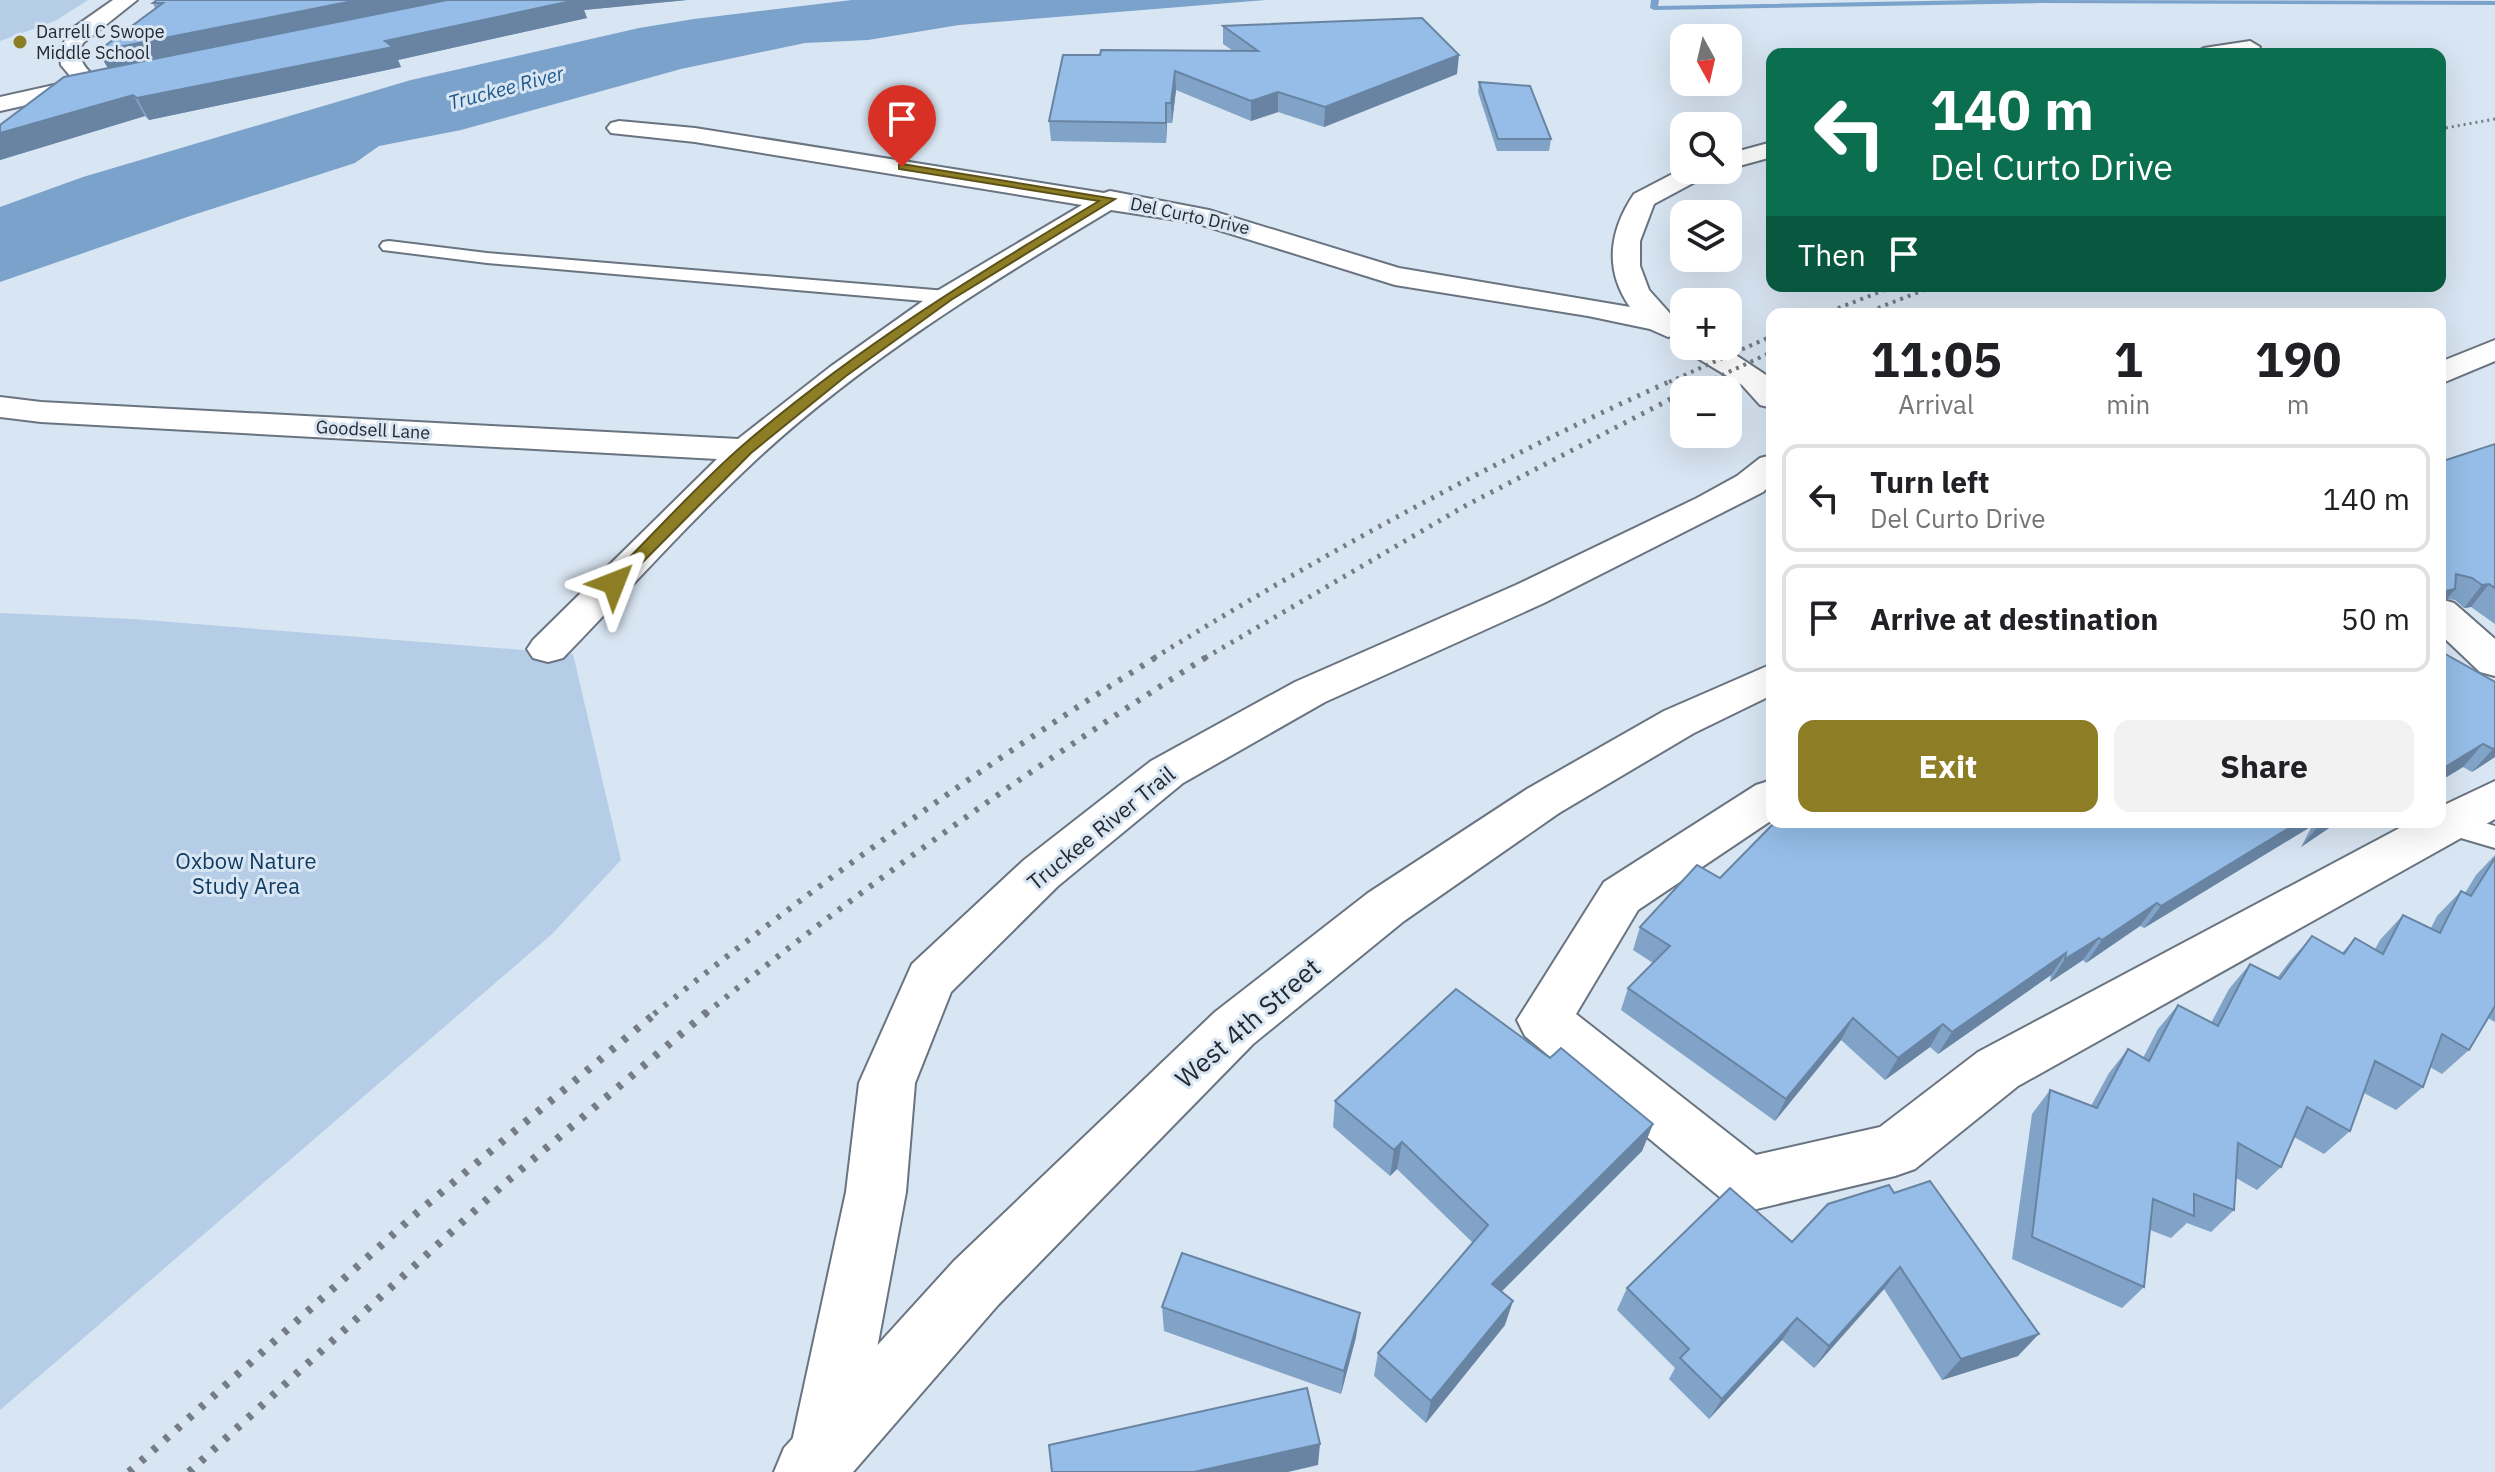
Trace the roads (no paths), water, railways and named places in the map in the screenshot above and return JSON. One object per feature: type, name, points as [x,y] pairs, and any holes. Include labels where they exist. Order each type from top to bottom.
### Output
[{"type":"street","points":[[89,84],[69,60],[69,48],[75,37],[90,24],[127,0]]},
{"type":"street","points":[[2243,48],[2250,47]]},
{"type":"street","points":[[0,104],[119,78]]},
{"type":"street","name":"Del Curto Drive","points":[[619,128],[695,135],[1110,199],[1200,216],[1395,276],[1588,307],[1658,322]]},
{"type":"street","points":[[1742,158],[1766,151]]},
{"type":"street","points":[[1670,329],[1658,322],[1633,288],[1625,261],[1626,244],[1643,200],[1673,184]]},
{"type":"street","points":[[548,649],[746,450],[841,374],[947,297],[1110,199]]},
{"type":"street","points":[[2446,371],[2495,349]]},
{"type":"street","points":[[1723,360],[1753,378],[1766,392]]},
{"type":"street","name":"Goodsell Lane","points":[[0,407],[41,412],[746,450]]},
{"type":"street","name":"Truckee River Trail","points":[[816,1463],[876,1192],[887,1083],[930,979],[1041,873],[1167,772],[1310,692],[1530,594],[1686,518],[1750,484],[1766,470]]},
{"type":"street","points":[[2446,617],[2495,662]]},
{"type":"street","name":"West 4th Street","points":[[816,1463],[976,1283],[1234,1028],[1386,907],[1543,801],[1679,722],[1766,681]]},
{"type":"street","points":[[1766,801],[1621,896],[1544,1020],[1748,1184],[1895,1150],[1998,1069],[2472,830],[2495,798]]},
{"type":"lane","points":[[389,246],[487,258],[947,297]]},
{"type":"water","name":"Truckee River","points":[[852,0],[1266,0],[959,25],[868,40],[805,43],[681,69],[461,130],[379,146],[355,163],[0,282],[0,207],[83,177],[411,80],[639,28]]},
{"type":"waterway","points":[[1655,0],[1654,8],[2041,1],[2495,3]]},
{"type":"railway","points":[[2446,128],[2495,119]]},
{"type":"railway","points":[[1838,308],[1880,292]]},
{"type":"railway","points":[[1878,308],[1919,292]]},
{"type":"railway","points":[[1669,382],[1766,339]]},
{"type":"railway","points":[[1720,376],[1766,355]]},
{"type":"railway","points":[[1154,658],[1280,582],[1409,510],[1670,381]]},
{"type":"railway","points":[[1205,658],[1463,507],[1670,399]]},
{"type":"railway","points":[[654,1014],[900,828],[1092,697],[1158,656]]},
{"type":"railway","points":[[705,1014],[826,919],[951,828],[1078,740],[1208,656]]},
{"type":"railway","points":[[129,1472],[418,1212],[657,1012]]},
{"type":"railway","points":[[189,1472],[505,1183],[707,1012]]},
{"type":"place","name":"Darrell C Swope Middle School","points":[[20,42]]},
{"type":"park label","name":"Oxbow Nature Study Area","points":[[246,874]]}]
